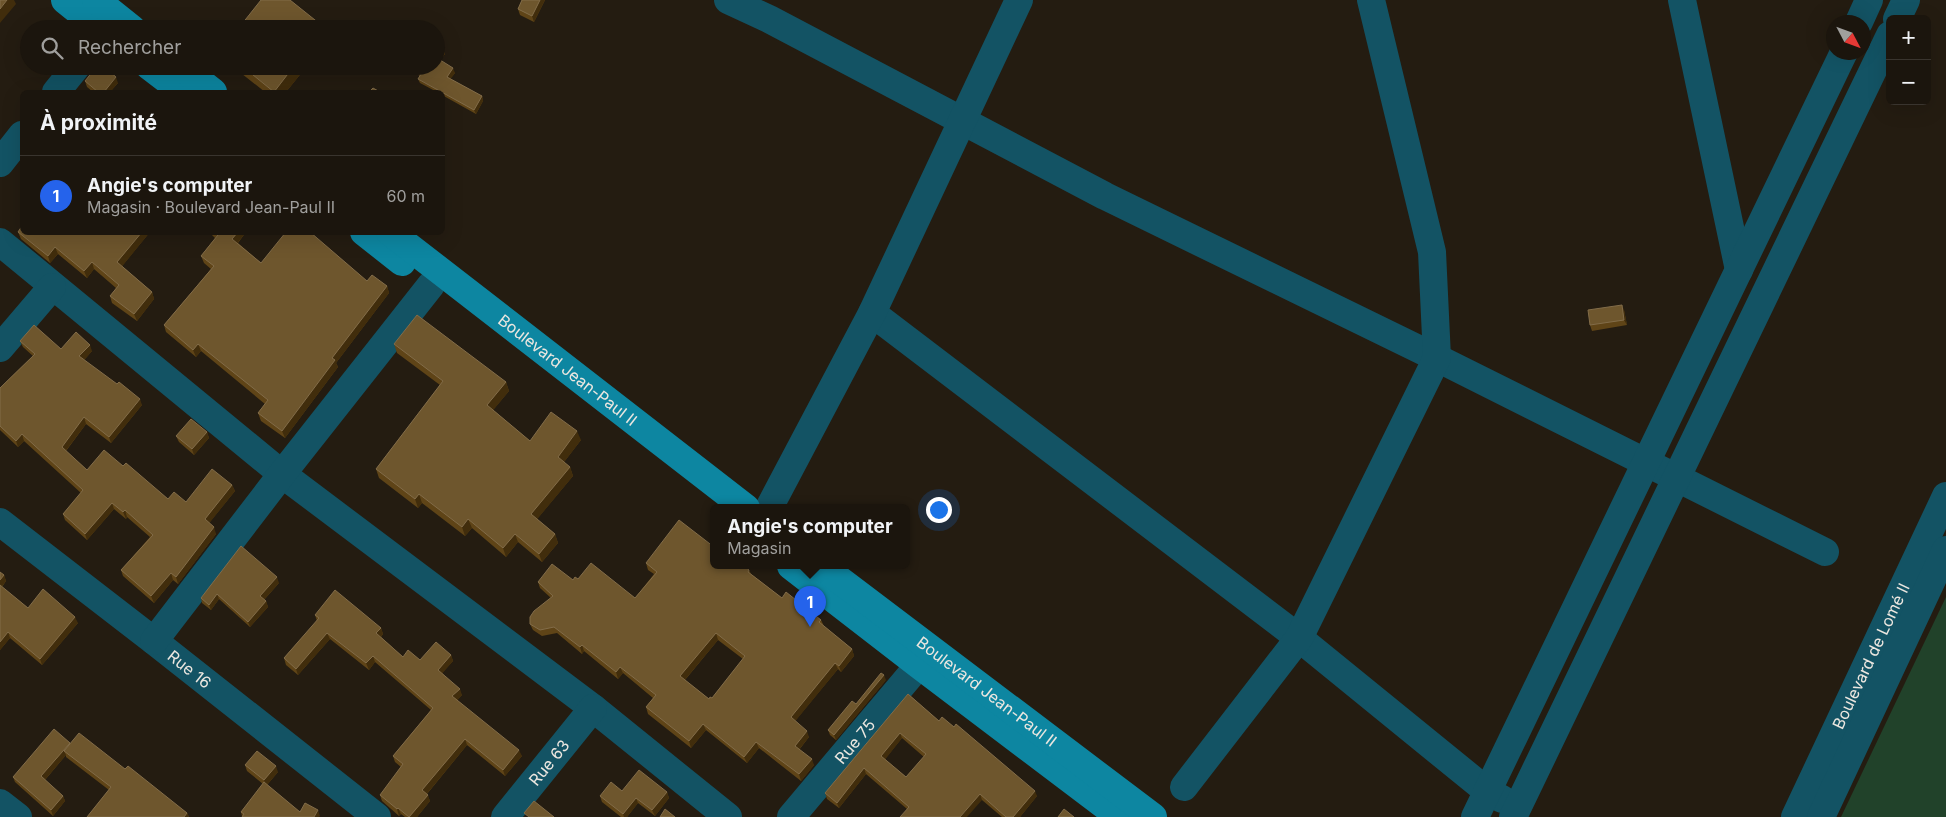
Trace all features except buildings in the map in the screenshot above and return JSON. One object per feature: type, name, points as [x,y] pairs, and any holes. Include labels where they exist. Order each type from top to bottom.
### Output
[{"type":"main road","points":[[65,0],[90,20]]},
{"type":"main road","points":[[96,0],[121,20]]},
{"type":"main road","points":[[161,75],[180,90]]},
{"type":"main road","points":[[191,75],[210,90]]},
{"type":"main road","name":"Boulevard Jean-Paul II","points":[[368,235],[713,504]]},
{"type":"main road","name":"Boulevard Jean-Paul II","points":[[394,235],[741,504]]},
{"type":"main road","name":"Boulevard Jean-Paul II","points":[[795,569],[1120,817]]},
{"type":"main road","name":"Boulevard Jean-Paul II","points":[[825,569],[1154,817]]},
{"type":"street","points":[[728,0],[773,10],[961,120],[1106,196],[1438,358],[1825,552]]},
{"type":"street","points":[[771,504],[872,313],[1019,0]]},
{"type":"street","points":[[1184,787],[1299,638],[1438,358],[1432,252],[1371,0]]},
{"type":"street","points":[[1682,0],[1739,270]]},
{"type":"street","points":[[1862,15],[1869,0]]},
{"type":"street","points":[[1899,15],[1906,0]]},
{"type":"street","points":[[872,313],[1299,638],[1516,812],[1886,42]]},
{"type":"street","points":[[1475,817],[1840,60]]},
{"type":"street","points":[[58,90],[70,75]]},
{"type":"street","points":[[0,163],[20,138]]},
{"type":"street","points":[[0,242],[52,287],[282,474],[592,708],[728,817]]},
{"type":"street","points":[[154,641],[282,474],[431,285]]},
{"type":"street","points":[[0,348],[52,287]]},
{"type":"street","name":"Boulevard de Lomé II","points":[[1795,817],[1946,496]]},
{"type":"street","name":"Rue 16","points":[[0,522],[377,817]]},
{"type":"street","name":"Boulevard de Lomé II","points":[[1821,817],[1946,550]]},
{"type":"street","name":"Rue 75","points":[[791,817],[919,665]]},
{"type":"street","name":"Rue 63","points":[[505,817],[592,708]]},
{"type":"street","points":[[0,803],[18,817]]},
{"type":"green space","points":[[1946,597],[1946,817],[1841,817]]},
{"type":"place","name":"Angie's computer","points":[[810,627]]}]
